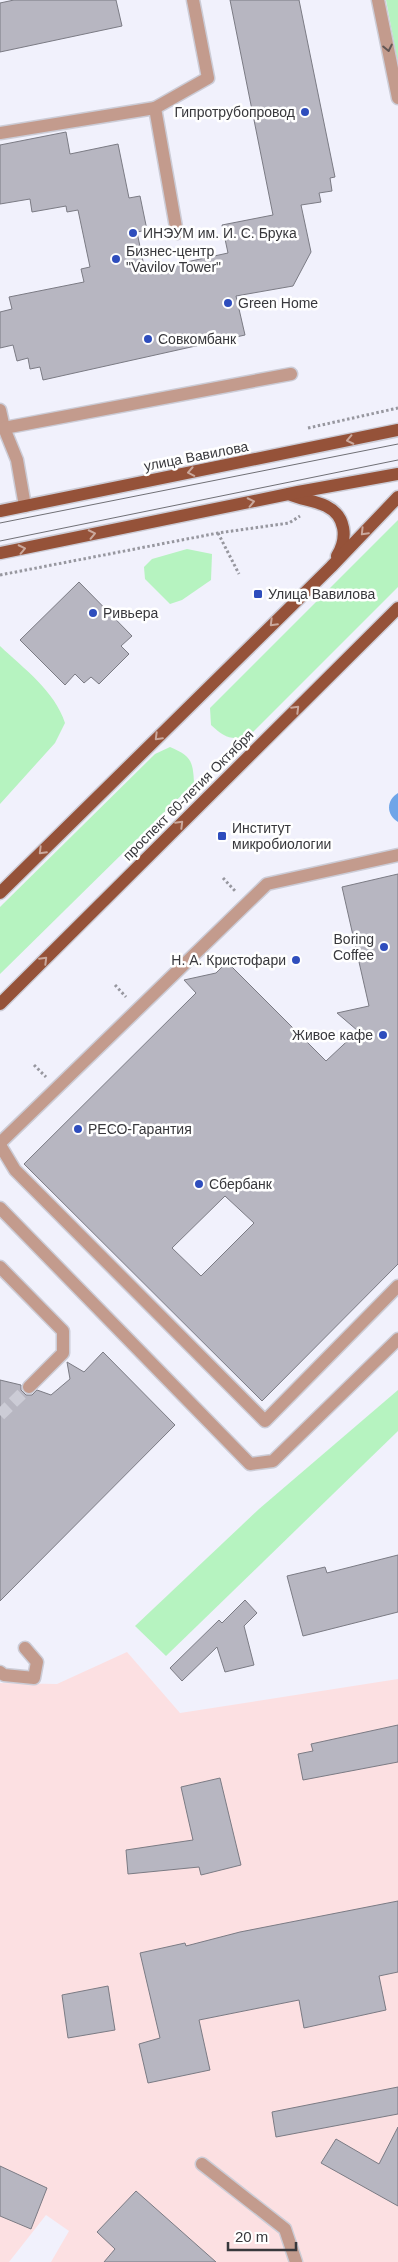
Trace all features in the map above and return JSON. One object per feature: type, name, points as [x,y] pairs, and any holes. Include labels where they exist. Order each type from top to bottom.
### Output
[{"type":"main road","name":"улица Вавилова","points":[[0,511],[398,430]]},
{"type":"main road","points":[[0,553],[289,494],[398,474]]},
{"type":"main road","points":[[289,494],[328,507],[341,520],[345,535],[342,548],[330,567]]},
{"type":"main road","points":[[0,893],[330,567],[398,497]]},
{"type":"main road","name":"проспект 60-летия Октября","points":[[0,1004],[398,608]]},
{"type":"street","points":[[0,133],[155,108],[208,78],[193,0]]},
{"type":"street","points":[[378,0],[398,98]]},
{"type":"street","points":[[155,108],[177,233]]},
{"type":"street","points":[[4,428],[291,374]]},
{"type":"street","points":[[0,410],[4,428],[17,460],[25,506]]},
{"type":"street","points":[[398,855],[268,884],[0,1144],[14,1170],[265,1421],[398,1286]]},
{"type":"street","points":[[0,1208],[250,1464],[273,1461],[398,1339]]},
{"type":"street","points":[[0,1267],[63,1330],[63,1353],[29,1387]]},
{"type":"street","points":[[0,1672],[4,1675],[34,1678],[37,1662],[25,1648]]},
{"type":"street","points":[[202,2164],[285,2229],[296,2262]]},
{"type":"path","points":[[0,575],[218,533],[289,523],[302,516]]},
{"type":"path","points":[[218,533],[239,574]]},
{"type":"shaded area","points":[[127,1652],[180,1713],[398,1679],[398,2262],[51,2262],[69,2231],[46,2215],[9,2262],[0,2262],[0,1683],[57,1684]]},
{"type":"green space","points":[[386,0],[398,0],[398,63]]},
{"type":"green space","points":[[398,520],[398,587],[250,735],[233,738],[220,733],[211,725],[210,708]]},
{"type":"green space","points":[[187,549],[212,554],[211,580],[182,600],[170,604],[145,579],[144,567],[152,559]]},
{"type":"green space","points":[[0,646],[46,690],[60,711],[65,723],[55,743],[0,804]]},
{"type":"green space","points":[[170,747],[182,753],[190,760],[194,783],[0,974],[0,907],[155,754]]},
{"type":"green space","points":[[398,1390],[398,1431],[166,1656],[135,1626],[259,1509]]},
{"type":"water","points":[[398,793],[398,822],[391,816],[389,808],[391,799]]},
{"type":"building","points":[[14,0],[116,0],[122,26],[0,52],[0,3]]},
{"type":"building","points":[[230,0],[299,0],[335,177],[330,178],[332,191],[319,193],[321,202],[301,205],[311,252],[293,286],[236,296],[245,335],[43,380],[40,367],[30,369],[28,358],[17,361],[13,345],[0,348],[0,312],[12,309],[9,297],[84,282],[81,269],[90,267],[78,210],[67,212],[66,206],[32,212],[30,199],[0,204],[0,145],[66,132],[70,154],[118,144],[129,198],[140,196],[147,230],[137,232],[145,271],[228,253],[222,225],[273,215]]},
{"type":"building","points":[[79,582],[132,636],[121,646],[129,654],[99,684],[91,677],[84,683],[75,674],[65,685],[20,640]]},
{"type":"building","points":[[398,874],[398,1264],[262,1401],[24,1164],[196,993],[184,980],[216,973],[227,962],[326,1061],[358,1031],[337,1013],[369,1006],[342,887]],"holes":[[[225,1196],[254,1223],[201,1276],[172,1248]]]},
{"type":"building","points":[[103,1352],[175,1425],[0,1601],[0,1380],[21,1385],[21,1390],[26,1395],[32,1395],[37,1390],[51,1395],[70,1379],[67,1362],[84,1372]]},
{"type":"building","points":[[398,1555],[398,1612],[303,1636],[287,1576],[325,1567],[327,1573]]},
{"type":"building","points":[[245,1600],[257,1613],[244,1626],[254,1665],[225,1672],[217,1647],[182,1681],[170,1668],[219,1620],[222,1623]]},
{"type":"building","points":[[398,1725],[398,1762],[303,1780],[298,1754],[313,1751],[311,1744]]},
{"type":"building","points":[[220,1778],[241,1865],[201,1875],[199,1867],[128,1874],[126,1850],[193,1840],[181,1787]]},
{"type":"building","points":[[398,1901],[398,1972],[379,1976],[386,2010],[304,2028],[299,2000],[199,2020],[210,2070],[148,2083],[139,2044],[160,2038],[140,1953],[185,1943],[186,1946],[240,1932]]},
{"type":"building","points":[[108,1986],[115,2030],[68,2038],[62,1995]]},
{"type":"building","points":[[398,2087],[398,2114],[276,2137],[272,2112]]},
{"type":"building","points":[[398,2127],[398,2206],[321,2163],[336,2139],[379,2164]]},
{"type":"building","points":[[0,2166],[47,2188],[31,2229],[0,2216]]},
{"type":"building","points":[[136,2191],[216,2262],[104,2262],[115,2249],[97,2232]]},
{"type":"tunnel","points":[[0,1415],[29,1387]]},
{"type":"tram line","points":[[0,523],[398,444]]},
{"type":"tram line","points":[[0,541],[398,460]]},
{"type":"place","name":"Гипротрубопровод","points":[[305,112]]},
{"type":"place","name":"ИНЭУМ им. И. С. Брука","points":[[133,233]]},
{"type":"place","name":"Бизнес-центр \"Vavilov Tower\"","points":[[116,259]]},
{"type":"place","name":"Green Home","points":[[228,303]]},
{"type":"place","name":"Совкомбанк","points":[[148,339]]},
{"type":"place","name":"Улица Вавилова","points":[[258,594]]},
{"type":"place","name":"Ривьера","points":[[93,613]]},
{"type":"place","name":"Институт микробиологии","points":[[222,836]]},
{"type":"place","name":"Boring Coffee","points":[[384,947]]},
{"type":"place","name":"Н. А. Кристофари","points":[[296,960]]},
{"type":"place","name":"Живое кафе","points":[[383,1035]]},
{"type":"place","name":"РЕСО-Гарантия","points":[[78,1129]]},
{"type":"place","name":"Сбербанк","points":[[199,1184]]}]
